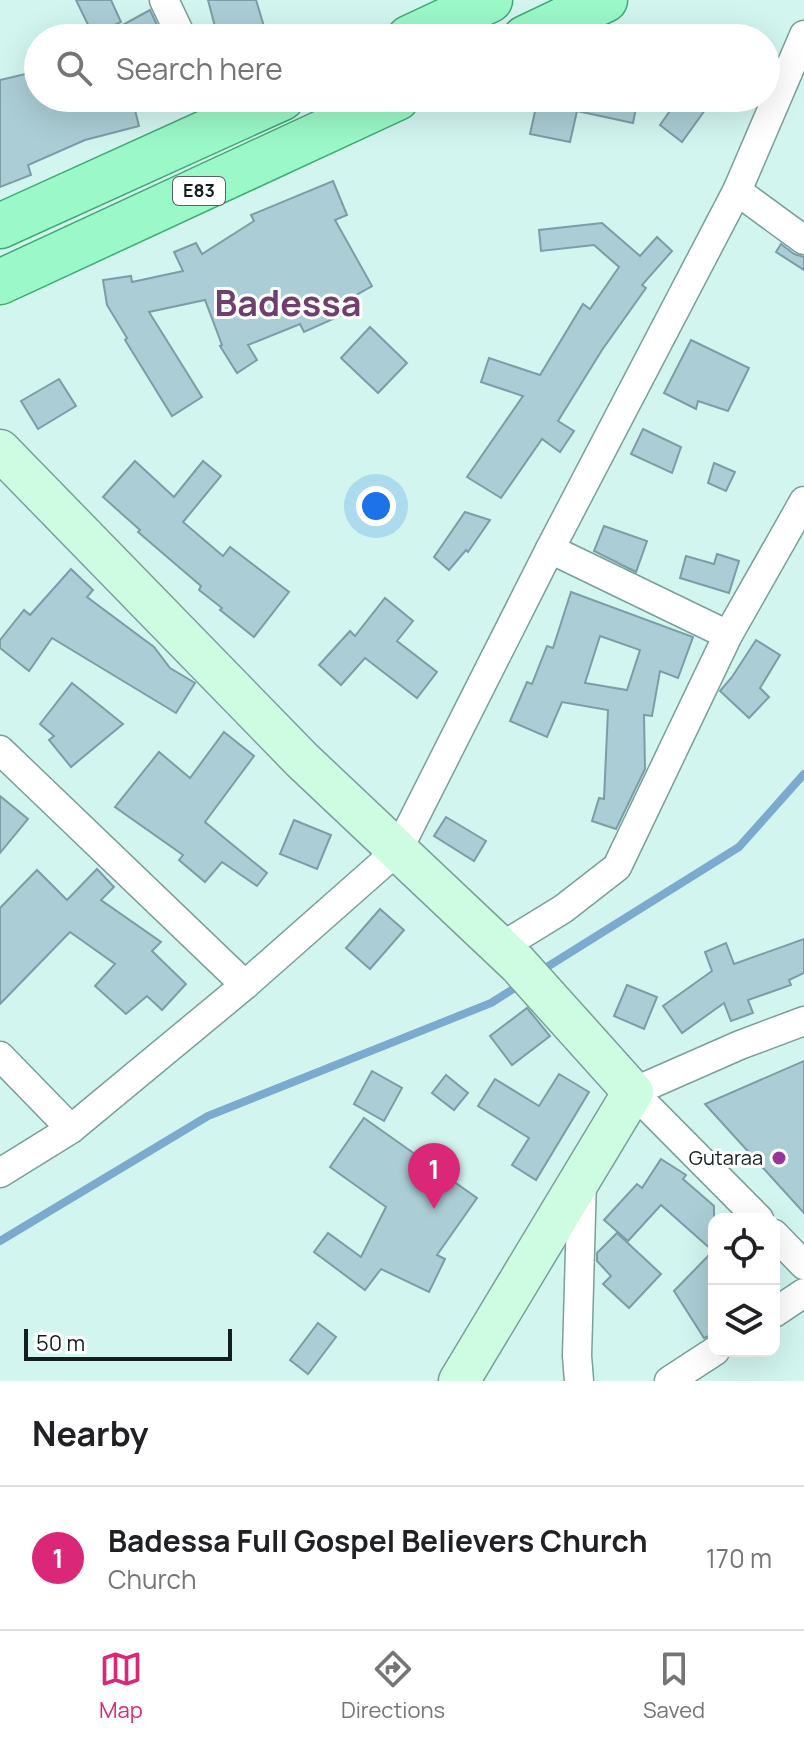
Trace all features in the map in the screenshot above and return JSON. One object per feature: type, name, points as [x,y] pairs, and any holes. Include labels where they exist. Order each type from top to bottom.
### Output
[{"type":"main road","points":[[439,24],[490,0]]},
{"type":"main road","points":[[554,24],[605,0]]},
{"type":"main road","name":"E83","points":[[0,226],[216,112]]},
{"type":"main road","name":"E83","points":[[0,282],[367,112]]},
{"type":"street","points":[[164,0],[175,24]]},
{"type":"street","points":[[780,91],[804,35]]},
{"type":"street","points":[[0,1173],[71,1129],[245,985],[398,850],[550,549],[737,191],[771,112]]},
{"type":"street","points":[[737,191],[804,240]]},
{"type":"street","points":[[0,450],[302,760],[509,956],[633,1092],[753,1213]]},
{"type":"street","points":[[509,956],[617,867],[728,635],[804,501]]},
{"type":"street","points":[[550,549],[728,635]]},
{"type":"street","points":[[0,750],[245,985]]},
{"type":"street","points":[[459,1381],[633,1092],[804,1021]]},
{"type":"street","points":[[0,1056],[71,1129]]},
{"type":"street","points":[[579,1381],[582,1175]]},
{"type":"street","points":[[780,1240],[804,1265]]},
{"type":"street","points":[[780,1309],[804,1293]]},
{"type":"street","points":[[669,1381],[708,1356]]},
{"type":"building","points":[[76,0],[111,0],[121,22],[88,24]]},
{"type":"building","points":[[208,0],[256,0],[263,24],[214,24]]},
{"type":"building","points":[[150,10],[156,24],[124,24]]},
{"type":"building","points":[[24,74],[24,112],[136,112],[139,126],[85,140],[28,165],[31,175],[0,187],[0,80]]},
{"type":"building","points":[[535,112],[577,112],[570,142],[530,134]]},
{"type":"building","points":[[582,112],[635,112],[633,123]]},
{"type":"building","points":[[669,112],[704,112],[682,142],[660,125]]},
{"type":"building","points":[[333,181],[347,215],[335,220],[372,286],[344,302],[353,310],[304,332],[300,324],[248,345],[257,360],[237,373],[220,346],[205,300],[149,312],[202,397],[172,416],[107,305],[103,280],[131,276],[132,282],[183,271],[174,252],[196,243],[202,254],[254,221],[251,215]]},
{"type":"building","points":[[602,223],[640,256],[657,237],[672,251],[642,285],[646,288],[602,350],[558,421],[574,431],[560,452],[542,439],[501,498],[467,477],[523,396],[481,382],[489,358],[540,375],[583,304],[590,309],[619,267],[594,245],[541,251],[539,230]]},
{"type":"building","points":[[781,244],[804,257],[804,270],[776,252]]},
{"type":"building","points":[[370,327],[407,363],[378,393],[341,358]]},
{"type":"building","points":[[691,340],[749,368],[728,411],[698,401],[696,409],[664,393]]},
{"type":"building","points":[[59,379],[76,406],[38,429],[21,401]]},
{"type":"building","points":[[643,429],[681,447],[672,473],[631,454]]},
{"type":"building","points":[[135,461],[174,497],[203,461],[221,476],[183,522],[223,556],[230,547],[289,592],[254,637],[220,610],[222,608],[199,590],[201,586],[103,497]]},
{"type":"building","points":[[714,463],[735,472],[726,491],[708,483]]},
{"type":"building","points":[[465,512],[490,520],[468,552],[466,550],[449,570],[434,557]]},
{"type":"building","points":[[604,526],[647,541],[636,572],[594,551]]},
{"type":"building","points":[[717,554],[739,561],[729,593],[680,578],[686,556],[714,564]]},
{"type":"building","points":[[71,569],[93,590],[87,597],[154,647],[170,668],[195,683],[176,713],[52,638],[29,671],[0,648],[0,640],[24,610],[30,615]]},
{"type":"building","points":[[571,592],[693,637],[678,678],[660,671],[652,716],[644,715],[645,769],[616,829],[592,821],[599,798],[604,799],[608,710],[562,702],[547,737],[510,721],[527,682],[532,684],[547,646],[553,648]],"holes":[[[600,636],[640,650],[627,690],[585,683]]]},
{"type":"building","points":[[385,598],[413,621],[397,641],[437,672],[417,698],[365,658],[341,685],[319,665],[350,631],[355,636]]},
{"type":"building","points":[[756,640],[780,655],[760,688],[769,697],[749,718],[720,691]]},
{"type":"building","points":[[72,683],[123,724],[71,767],[49,740],[54,736],[40,724]]},
{"type":"building","points":[[224,732],[254,756],[205,822],[267,873],[257,886],[222,862],[205,882],[179,860],[183,855],[115,807],[159,752],[190,778]]},
{"type":"building","points":[[0,796],[28,819],[0,853]]},
{"type":"building","points":[[446,817],[486,841],[474,861],[434,836]]},
{"type":"building","points":[[294,820],[331,835],[317,869],[280,854]]},
{"type":"building","points":[[97,869],[114,887],[101,900],[161,942],[152,951],[186,984],[162,1010],[147,996],[126,1014],[95,986],[115,964],[70,932],[0,1004],[0,908],[37,870],[67,900]]},
{"type":"building","points":[[380,909],[404,930],[370,969],[346,948]]},
{"type":"building","points":[[804,939],[804,973],[789,980],[791,985],[748,1000],[753,1013],[731,1021],[724,1003],[682,1033],[663,1006],[712,971],[705,952],[726,943],[734,964]]},
{"type":"building","points":[[627,985],[657,997],[644,1029],[614,1016]]},
{"type":"building","points":[[527,1008],[550,1036],[512,1065],[490,1036]]},
{"type":"building","name":"Gutaraa","points":[[804,1061],[804,1213],[705,1104]]},
{"type":"building","points":[[372,1071],[402,1088],[384,1121],[354,1104]]},
{"type":"building","points":[[559,1074],[589,1092],[536,1180],[512,1165],[529,1138],[478,1106],[495,1079],[539,1106]]},
{"type":"building","points":[[446,1075],[468,1093],[454,1110],[432,1093]]},
{"type":"building","points":[[364,1118],[477,1198],[437,1255],[445,1259],[429,1292],[381,1269],[365,1290],[314,1252],[328,1233],[361,1257],[386,1207],[330,1167]]},
{"type":"building","points":[[661,1159],[686,1175],[683,1179],[714,1206],[714,1213],[708,1213],[708,1247],[661,1205],[628,1241],[604,1220],[637,1184],[642,1188]]},
{"type":"building","points":[[617,1233],[661,1274],[629,1308],[603,1284],[611,1276],[597,1261],[597,1253]]},
{"type":"building","points":[[708,1256],[708,1336],[704,1338],[674,1291]]},
{"type":"building","points":[[318,1323],[336,1337],[308,1374],[290,1360]]},
{"type":"waterway","points":[[539,972],[739,847],[804,774]]},
{"type":"waterway","points":[[0,1241],[208,1116],[491,1003],[521,984]]},
{"type":"place","name":"Gutaraa","points":[[779,1158]]},
{"type":"place","name":"Badessa Full Gospel Believers Church","points":[[434,1209]]},
{"type":"district","name":"Badessa","points":[[288,303]]}]
